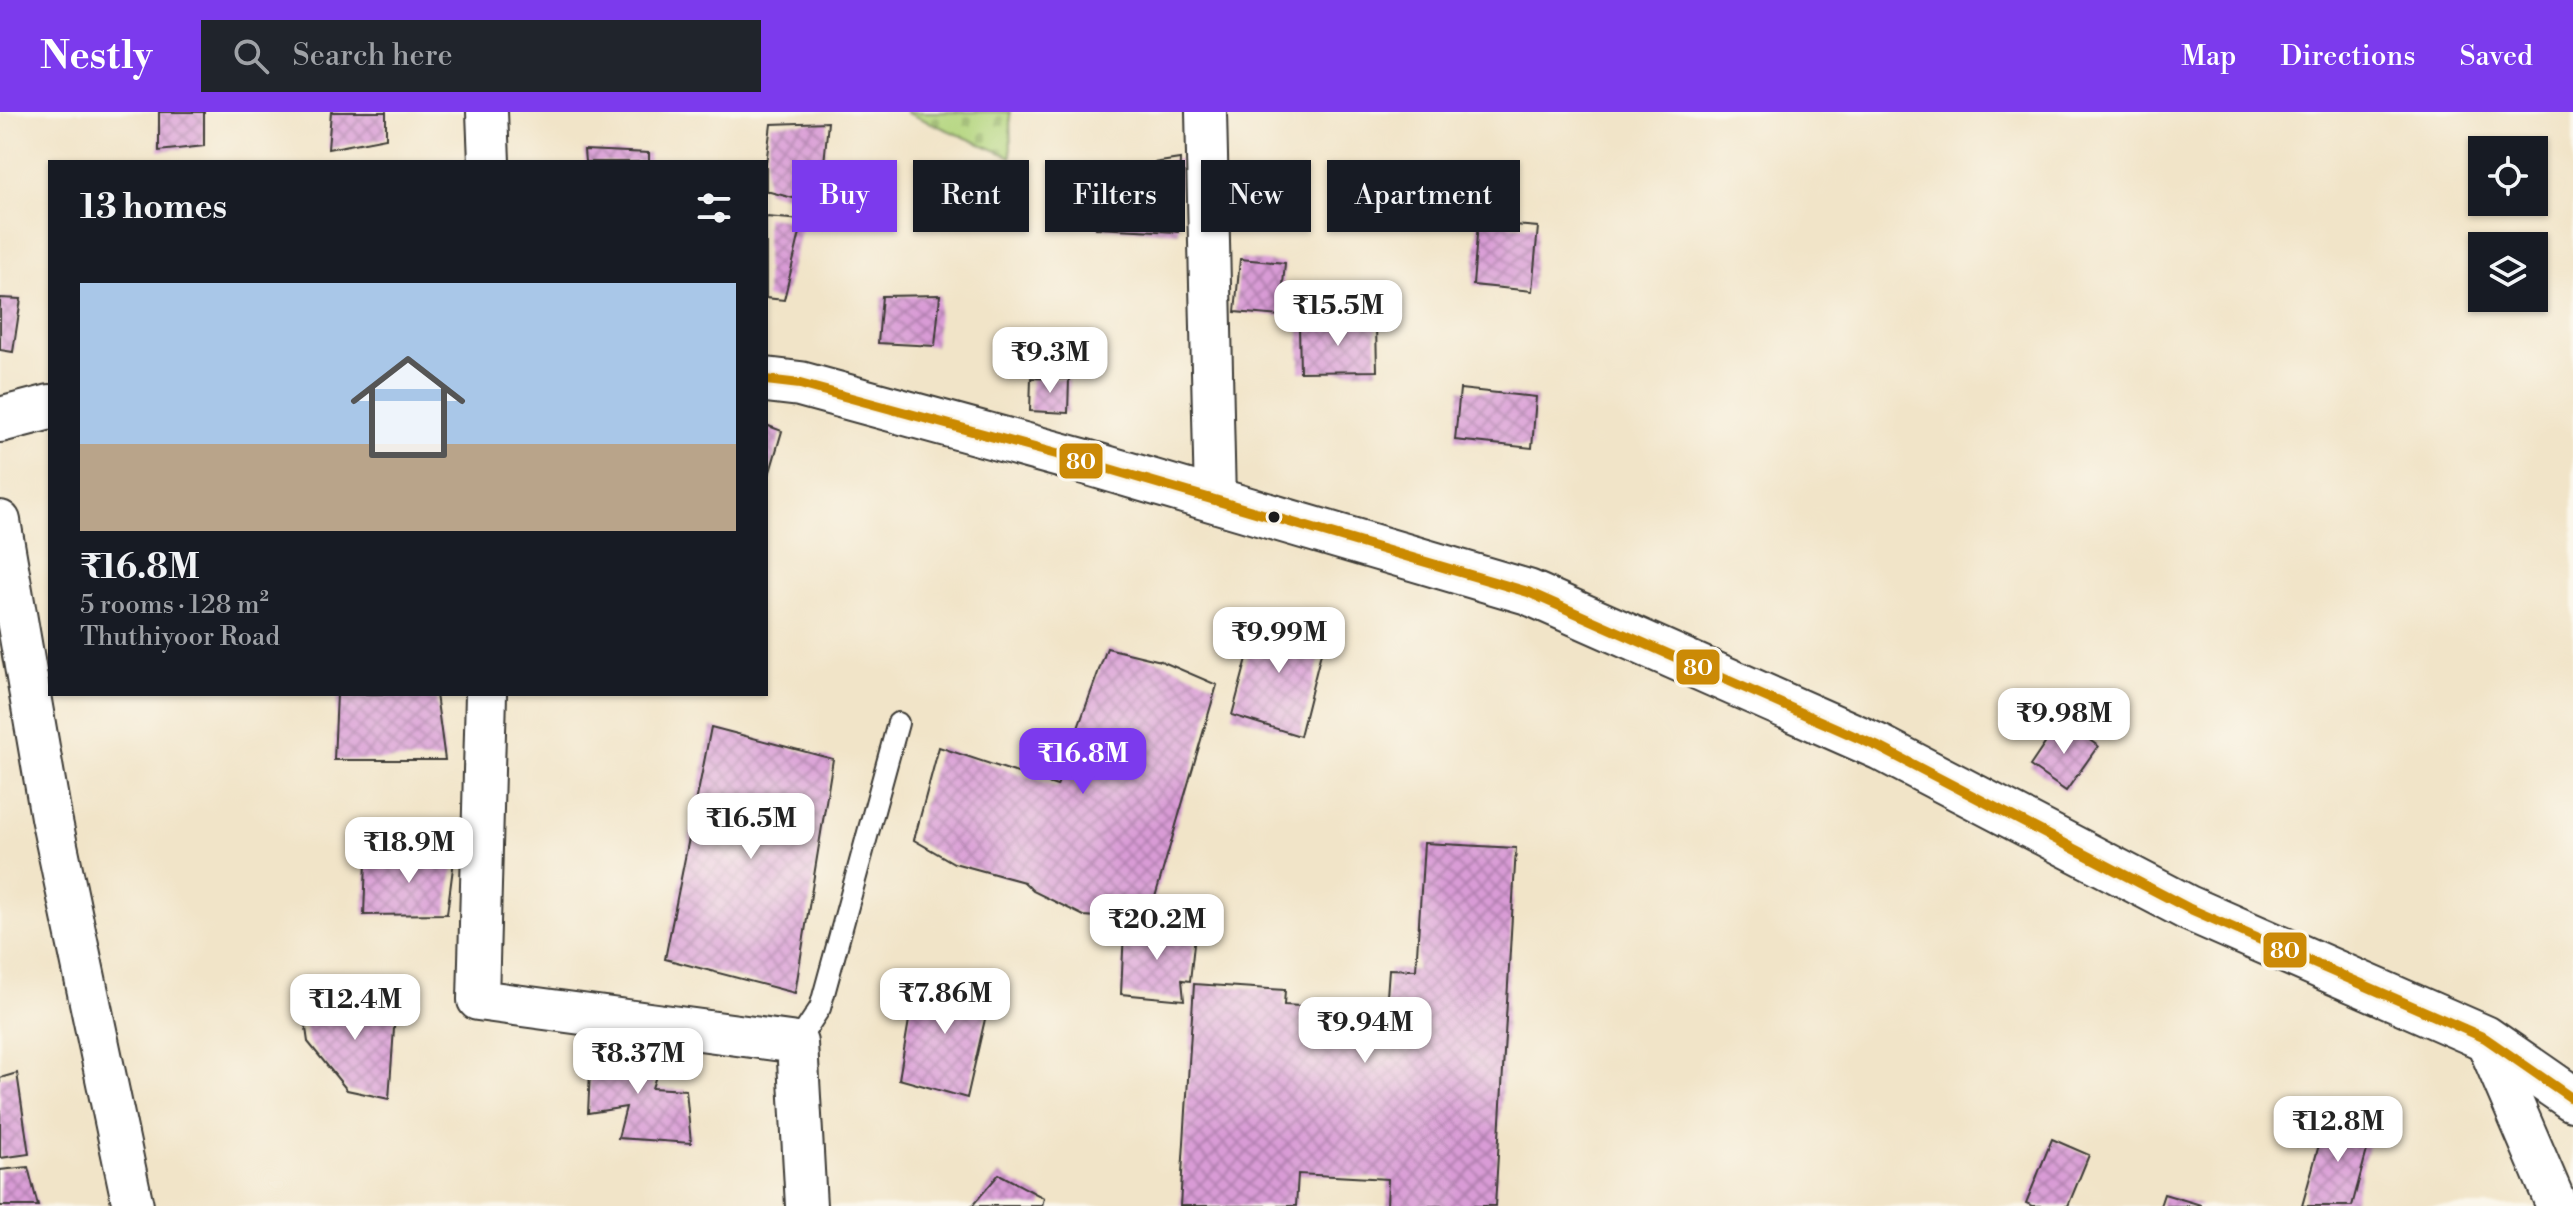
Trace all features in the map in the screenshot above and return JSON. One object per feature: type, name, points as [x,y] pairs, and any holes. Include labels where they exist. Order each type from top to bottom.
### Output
[{"type":"main road","points":[[768,380],[800,384],[1383,547],[1528,592],[1881,748],[2188,908],[2485,1038],[2573,1099]]},
{"type":"main road","points":[[0,420],[48,408]]},
{"type":"street","points":[[487,112],[489,160]]},
{"type":"street","points":[[1206,112],[1215,500]]},
{"type":"street","points":[[0,521],[51,817],[133,1206]]},
{"type":"street","points":[[486,696],[478,1000],[797,1043],[806,1206]]},
{"type":"street","points":[[2485,1038],[2557,1206]]},
{"type":"lane","points":[[797,1043],[820,1008],[898,723]]},
{"type":"green space","points":[[905,112],[1010,112],[1011,157]]},
{"type":"building","points":[[159,112],[204,112],[204,146],[159,151]]},
{"type":"building","points":[[331,112],[386,112],[386,138],[328,149]]},
{"type":"building","points":[[828,122],[824,160],[792,160],[792,198],[768,192],[766,160],[771,124]]},
{"type":"building","points":[[584,150],[649,153],[649,160],[585,160]]},
{"type":"building","points":[[768,217],[792,219],[792,232],[800,232],[784,300],[768,298]]},
{"type":"building","points":[[1520,226],[1538,227],[1532,291],[1473,285],[1477,232],[1520,232]]},
{"type":"building","points":[[1240,259],[1285,263],[1280,316],[1235,312]]},
{"type":"building","points":[[940,295],[935,346],[878,343],[882,296]]},
{"type":"building","points":[[0,298],[21,299],[13,352],[0,350]]},
{"type":"building","points":[[1376,324],[1377,371],[1300,372],[1299,325]]},
{"type":"building","points":[[1031,378],[1069,379],[1068,413],[1030,411]]},
{"type":"building","points":[[1460,389],[1536,397],[1532,448],[1455,440]]},
{"type":"building","points":[[768,426],[782,431],[768,479]]},
{"type":"building","points":[[1259,613],[1325,637],[1300,736],[1232,715]]},
{"type":"building","points":[[1107,648],[1161,661],[1217,685],[1148,921],[1084,916],[1033,891],[1024,882],[954,863],[914,840],[939,747],[1057,786]]},
{"type":"building","points":[[337,696],[436,696],[445,760],[334,760]]},
{"type":"building","points":[[2061,720],[2098,746],[2066,791],[2030,766]]},
{"type":"building","points":[[711,727],[833,759],[795,993],[665,959]]},
{"type":"building","points":[[1424,843],[1516,848],[1495,1206],[1387,1206],[1388,1179],[1298,1174],[1296,1206],[1180,1206],[1194,984],[1285,990],[1284,1005],[1386,1011],[1389,969],[1416,970]]},
{"type":"building","points":[[455,852],[447,914],[364,915],[366,861]]},
{"type":"building","points":[[1196,926],[1190,981],[1182,980],[1184,1000],[1121,994],[1124,930]]},
{"type":"building","points":[[993,984],[967,1098],[899,1079],[915,985]]},
{"type":"building","points":[[325,1000],[396,1000],[389,1099],[347,1090],[308,1042],[303,1007]]},
{"type":"building","points":[[591,1050],[664,1052],[652,1088],[686,1090],[691,1143],[618,1138],[626,1107],[588,1113]]},
{"type":"building","points":[[17,1073],[29,1154],[0,1158],[0,1078]]},
{"type":"building","points":[[2327,1116],[2373,1128],[2352,1206],[2302,1206]]},
{"type":"building","points":[[2052,1139],[2089,1155],[2068,1206],[2033,1206],[2026,1203]]},
{"type":"building","points":[[28,1167],[38,1206],[0,1206],[0,1170]]},
{"type":"building","points":[[999,1174],[1044,1198],[1042,1206],[972,1206]]},
{"type":"building","points":[[2164,1194],[2201,1205],[2201,1206],[2160,1206]]},
{"type":"transit line","name":"80","points":[[768,380],[800,384],[1082,461],[1528,592],[1881,748],[2188,908],[2485,1038],[2573,1099]]}]
